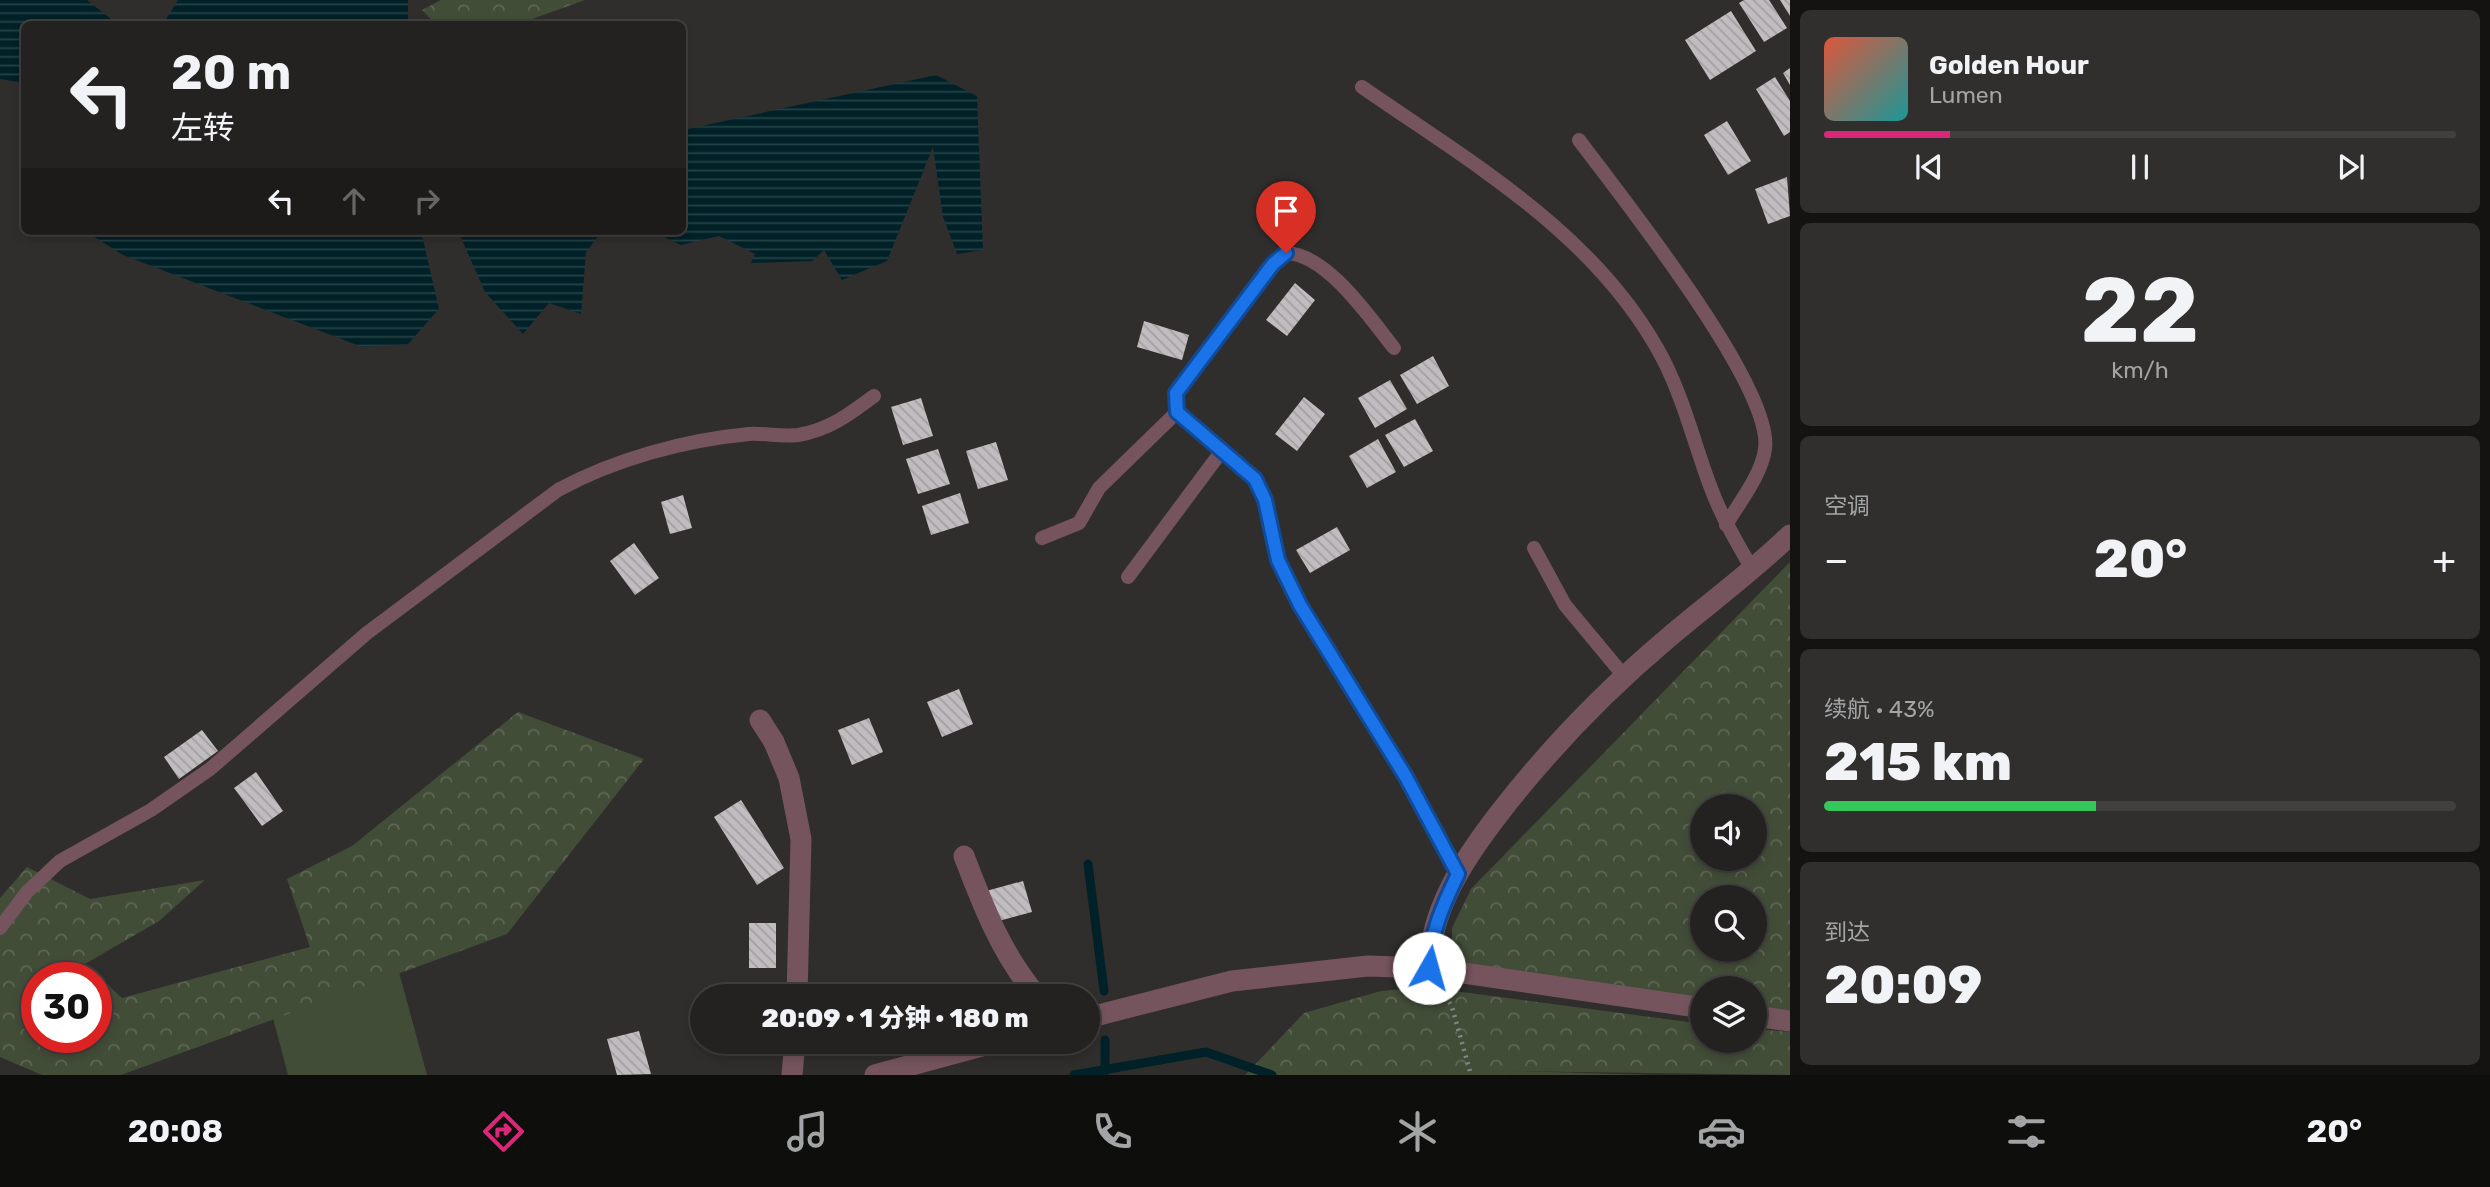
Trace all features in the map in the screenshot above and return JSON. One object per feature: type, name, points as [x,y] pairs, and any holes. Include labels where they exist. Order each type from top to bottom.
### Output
[{"type":"street","points":[[1429,968],[1435,927],[1458,874],[1490,826],[1539,762],[1624,676],[1790,535]]},
{"type":"street","points":[[760,720],[774,742],[789,778],[801,839],[797,984]]},
{"type":"street","points":[[964,856],[985,911],[1018,974],[1027,984]]},
{"type":"street","points":[[1100,1015],[1232,981],[1354,967],[1429,968],[1690,1006]]},
{"type":"street","points":[[1767,1018],[1790,1021]]},
{"type":"street","points":[[792,1075],[793,1054]]},
{"type":"street","points":[[875,1075],[952,1054]]},
{"type":"lane","points":[[1362,87],[1526,201],[1571,239],[1601,272],[1626,303],[1663,360],[1727,525],[1752,569]]},
{"type":"lane","points":[[1579,140],[1692,291],[1756,406],[1766,448],[1727,525]]},
{"type":"lane","points":[[1394,348],[1359,303],[1319,265],[1297,253],[1286,253],[1273,264],[1176,393],[1177,412],[1255,479],[1265,500],[1278,560],[1300,605],[1406,777],[1458,874]]},
{"type":"lane","points":[[0,928],[27,892],[60,861],[151,810],[210,769],[367,633],[558,490],[578,479],[660,450],[750,434],[797,435],[831,427],[874,396]]},
{"type":"lane","points":[[1042,538],[1080,523],[1099,488],[1177,412]]},
{"type":"lane","points":[[1128,577],[1222,452]]},
{"type":"lane","points":[[1534,548],[1565,605],[1624,676]]},
{"type":"path","points":[[1429,968],[1452,1007],[1471,1075]]},
{"type":"green space","points":[[441,0],[585,0],[526,21],[433,21],[422,10]]},
{"type":"green space","points":[[1790,562],[1790,1011],[1767,1008],[1767,976],[1690,976],[1690,997],[1452,961],[1452,928],[1471,889]]},
{"type":"green space","points":[[518,712],[644,759],[507,934],[121,1075],[42,1075],[0,1057],[0,898],[27,867],[90,899],[205,880],[159,921],[88,962],[21,962],[21,1053],[112,1053],[112,989],[122,998],[310,947],[287,879],[352,846]]},
{"type":"green space","points":[[393,950],[427,1075],[288,1075],[264,984]]},
{"type":"green space","points":[[1424,987],[1690,1022],[1690,1053],[1767,1053],[1767,1030],[1790,1032],[1790,1075],[1514,1071],[1509,1075],[1245,1075],[1304,1013],[1381,991]]},
{"type":"green space","points":[[1514,1071],[1653,1075],[1509,1075]]},
{"type":"water","points":[[0,0],[87,0],[111,19],[21,21],[21,82],[0,79]]},
{"type":"water","points":[[178,0],[408,0],[408,21],[165,21]]},
{"type":"water","points":[[936,75],[977,96],[983,250],[957,254],[943,217],[933,147],[887,261],[842,280],[824,250],[812,261],[751,263],[755,254],[719,236],[681,245],[660,235],[686,235],[686,129]]},
{"type":"water","points":[[91,235],[422,235],[439,309],[408,344],[362,347],[123,255]]},
{"type":"water","points":[[460,235],[599,235],[586,252],[581,314],[549,303],[523,334],[485,292]]},
{"type":"building","points":[[1744,0],[1769,0],[1787,28],[1764,42],[1739,3]]},
{"type":"building","points":[[1780,0],[1790,0],[1790,16]]},
{"type":"building","points":[[1731,11],[1756,51],[1710,80],[1685,40]]},
{"type":"building","points":[[1790,68],[1790,85],[1783,73]]},
{"type":"building","points":[[1775,77],[1790,101],[1790,132],[1784,136],[1756,89]]},
{"type":"building","points":[[1727,121],[1751,161],[1728,175],[1704,135]]},
{"type":"building","points":[[1787,177],[1790,216],[1768,224],[1755,189]]},
{"type":"building","points":[[1295,283],[1315,300],[1287,336],[1266,320]]},
{"type":"building","points":[[1144,321],[1189,335],[1182,360],[1137,347]]},
{"type":"building","points":[[1433,356],[1449,386],[1417,404],[1400,375]]},
{"type":"building","points":[[1390,380],[1407,409],[1375,428],[1358,398]]},
{"type":"building","points":[[1304,397],[1325,414],[1297,451],[1275,434]]},
{"type":"building","points":[[921,398],[933,436],[903,445],[891,407]]},
{"type":"building","points":[[1415,419],[1433,451],[1404,467],[1385,435]]},
{"type":"building","points":[[1378,439],[1396,472],[1367,488],[1349,456]]},
{"type":"building","points":[[996,442],[1008,480],[978,489],[966,451]]},
{"type":"building","points":[[938,449],[950,484],[918,494],[906,459]]},
{"type":"building","points":[[960,493],[969,523],[931,535],[922,506]]},
{"type":"building","points":[[683,495],[692,528],[670,534],[661,502]]},
{"type":"building","points":[[1337,527],[1350,550],[1310,573],[1296,550]]},
{"type":"building","points":[[634,543],[659,578],[635,595],[610,561]]},
{"type":"building","points":[[959,689],[973,724],[942,737],[927,702]]},
{"type":"building","points":[[869,718],[883,752],[852,765],[838,730]]},
{"type":"building","points":[[202,730],[218,751],[179,779],[164,757]]},
{"type":"building","points":[[256,772],[283,811],[262,826],[234,788]]},
{"type":"building","points":[[741,800],[784,868],[757,885],[714,817]]},
{"type":"building","points":[[1023,881],[1032,912],[995,922],[986,891]]},
{"type":"building","points":[[749,923],[776,923],[776,968],[749,968]]},
{"type":"building","points":[[639,1031],[651,1074],[617,1075],[607,1039]]},
{"type":"waterway","points":[[1088,864],[1104,991]]},
{"type":"waterway","points":[[1105,1040],[1105,1071]]},
{"type":"waterway","points":[[1074,1075],[1206,1052],[1272,1075]]},
{"type":"route","points":[[1286,253],[1273,264],[1176,393],[1177,412],[1255,479],[1265,500],[1278,560],[1300,605],[1406,777],[1458,874],[1435,927],[1429,968]]}]
